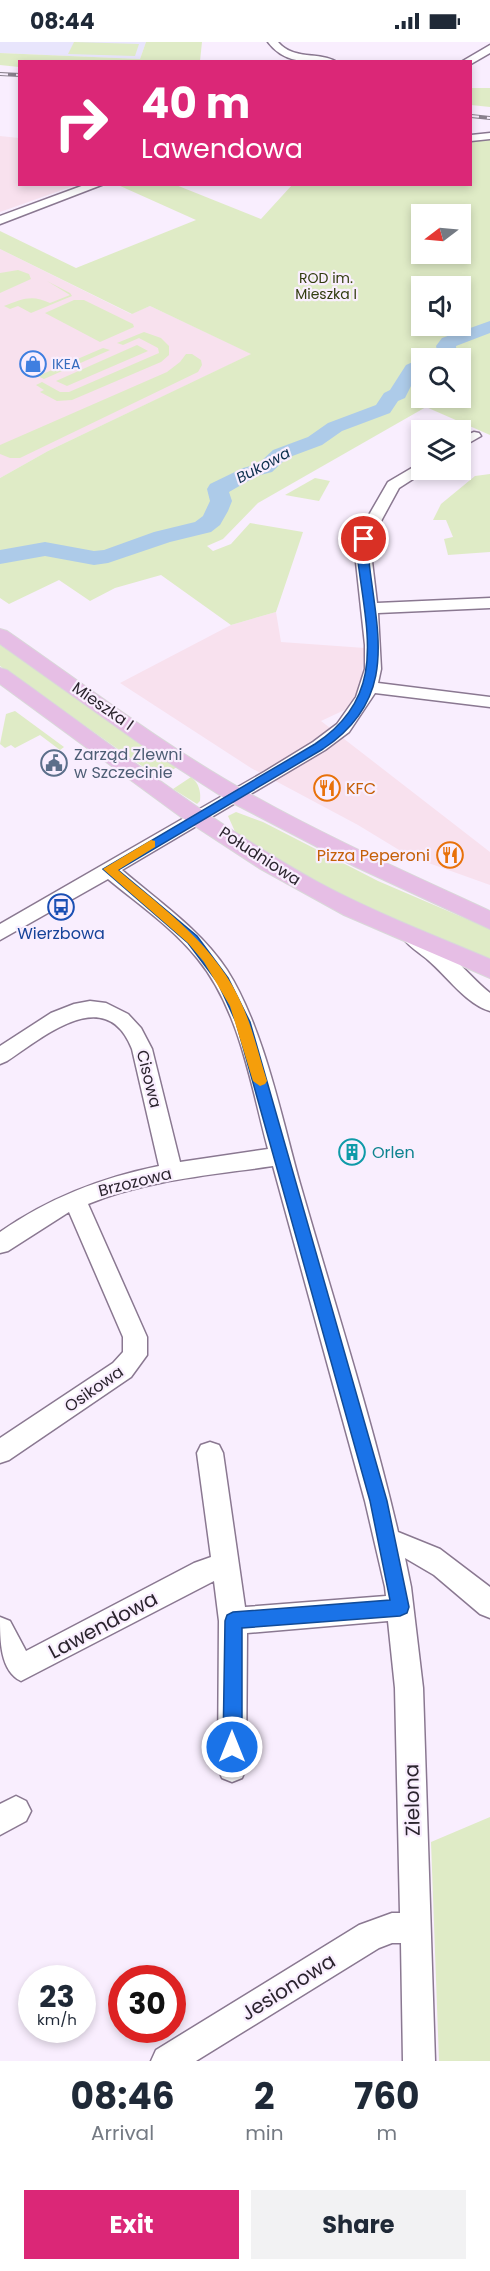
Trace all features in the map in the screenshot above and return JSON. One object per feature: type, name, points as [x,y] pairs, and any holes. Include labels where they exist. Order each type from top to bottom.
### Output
[{"type":"main road","name":"Mieszka I","points":[[0,635],[183,762],[236,795]]},
{"type":"main road","name":"Mieszka I","points":[[0,674],[198,816]]},
{"type":"main road","points":[[236,795],[340,850],[490,921]]},
{"type":"main road","name":"Południowa","points":[[198,816],[293,878],[384,923],[490,969]]},
{"type":"street","points":[[273,42],[277,48],[290,55],[320,60]]},
{"type":"street","points":[[471,60],[481,56],[490,48]]},
{"type":"street","points":[[472,138],[490,136]]},
{"type":"street","points":[[0,220],[94,186]]},
{"type":"street","name":"Południowa","points":[[198,816],[333,737],[359,708],[369,687],[374,660],[363,553],[364,539],[393,485],[411,473]]},
{"type":"street","points":[[370,608],[490,603]]},
{"type":"street","points":[[369,687],[490,702]]},
{"type":"street","points":[[0,933],[198,816]]},
{"type":"street","name":"Zielona","points":[[109,869],[192,939],[224,981],[243,1022],[388,1541],[400,1607],[409,1688],[419,2061]]},
{"type":"street","points":[[384,923],[424,945],[490,1004]]},
{"type":"street","name":"Cisowa","points":[[0,1056],[78,1009],[98,1008],[118,1017],[136,1035],[142,1049],[171,1172]]},
{"type":"street","name":"Brzozowa","points":[[0,1244],[51,1211],[75,1199],[132,1180],[282,1156]]},
{"type":"street","name":"Osikowa","points":[[0,1452],[122,1370],[135,1355],[135,1337],[75,1199]]},
{"type":"street","points":[[210,1453],[233,1621],[232,1768]]},
{"type":"street","points":[[388,1541],[420,1550],[437,1560],[490,1605]]},
{"type":"street","name":"Lawendowa","points":[[0,1630],[21,1668],[202,1572],[226,1565]]},
{"type":"street","points":[[233,1621],[400,1607]]},
{"type":"street","name":"Jesionowa","points":[[167,2061],[370,1936],[392,1928],[414,1928]]},
{"type":"shaded area","points":[[0,42],[146,42],[140,59],[0,53]]},
{"type":"shaded area","points":[[0,136],[18,138],[18,186],[73,186],[0,212]]},
{"type":"shaded area","points":[[0,249],[131,314],[150,306],[252,354],[48,451],[0,478]]},
{"type":"shaded area","points":[[276,612],[281,642],[365,648],[360,686],[351,707],[321,721],[490,852],[490,885],[409,856],[358,825],[251,768],[120,683],[231,625]]},
{"type":"green space","points":[[74,42],[139,44],[135,56],[68,54]]},
{"type":"green space","points":[[146,42],[202,42],[200,60],[18,60],[18,67],[0,65],[0,53],[140,59]]},
{"type":"green space","points":[[472,88],[490,88],[490,107],[472,105]]},
{"type":"green space","name":"ROD im. Mieszka I","points":[[490,138],[490,435],[471,427],[471,420],[456,420],[428,408],[471,408],[471,348],[411,348],[411,408],[424,408],[258,503],[223,539],[207,546],[213,551],[231,544],[250,523],[303,532],[276,612],[231,625],[161,575],[115,588],[90,601],[59,580],[9,604],[0,598],[0,478],[48,451],[251,354],[150,306],[132,314],[0,249],[0,231],[76,268],[196,220],[120,186],[178,186],[261,219],[291,186],[472,186],[472,139]]},
{"type":"green space","points":[[18,270],[29,274],[31,279],[0,293],[0,273]]},
{"type":"green space","points":[[47,281],[72,296],[31,313],[18,306],[10,309],[4,306],[32,298],[50,303],[70,295]]},
{"type":"green space","points":[[74,300],[84,300],[133,324],[134,327],[100,342],[45,313]]},
{"type":"green space","points":[[144,332],[161,338],[169,346],[169,355],[161,362],[72,400],[57,401],[40,392],[44,390],[36,385],[42,382],[60,392],[69,392],[159,353],[158,348],[139,338],[123,345],[117,343]]},
{"type":"green space","points":[[137,345],[148,351],[67,386],[56,381]]},
{"type":"green space","points":[[103,348],[110,350],[44,379],[38,376]]},
{"type":"green space","points":[[186,354],[192,354],[201,360],[202,365],[198,372],[20,458],[10,458],[0,454],[0,445],[167,372]]},
{"type":"green space","points":[[490,474],[490,552],[448,555],[444,539],[453,537],[446,520],[433,520],[441,504],[475,476]]},
{"type":"green space","points":[[315,478],[330,481],[319,501],[285,495]]},
{"type":"green space","points":[[0,644],[177,767],[159,778],[0,666]]},
{"type":"green space","points":[[15,711],[64,747],[60,750],[40,735],[15,748],[11,745],[5,748],[0,744],[6,714]]},
{"type":"green space","points":[[191,777],[200,791],[200,801],[197,804],[173,789]]},
{"type":"green space","points":[[236,812],[263,822],[378,881],[490,929],[490,962],[347,901],[237,836],[228,816]]},
{"type":"green space","points":[[490,1817],[490,2061],[439,2061],[431,1842]]},
{"type":"waterway","name":"Bukowa","points":[[446,348],[449,342],[490,327]]},
{"type":"waterway","name":"Bukowa","points":[[0,557],[45,549],[94,558],[108,556],[162,537],[203,527],[212,520],[221,501],[218,489],[250,472],[265,468],[280,454],[315,441],[335,427],[383,409],[391,397],[398,394],[411,370]]},
{"type":"railway","points":[[0,74],[18,75]]},
{"type":"railway","points":[[472,116],[490,118]]},
{"type":"slow traffic","points":[[151,844],[109,869],[192,939],[224,981],[243,1022],[260,1081]]},
{"type":"place","name":"IKEA","points":[[33,364]]},
{"type":"place","name":"Zarząd Zlewni w Szczecinie","points":[[54,763]]},
{"type":"place","name":"KFC","points":[[327,788]]},
{"type":"place","name":"Pizza Peperoni","points":[[450,855]]},
{"type":"place","name":"Wierzbowa","points":[[61,907]]},
{"type":"place","name":"Orlen","points":[[352,1152]]},
{"type":"route","points":[[232,1747],[233,1621],[400,1607],[398,1587],[378,1501],[243,1022],[224,981],[192,939],[109,869],[319,746],[333,737],[352,718],[369,687],[374,660],[363,553],[364,539]]}]
